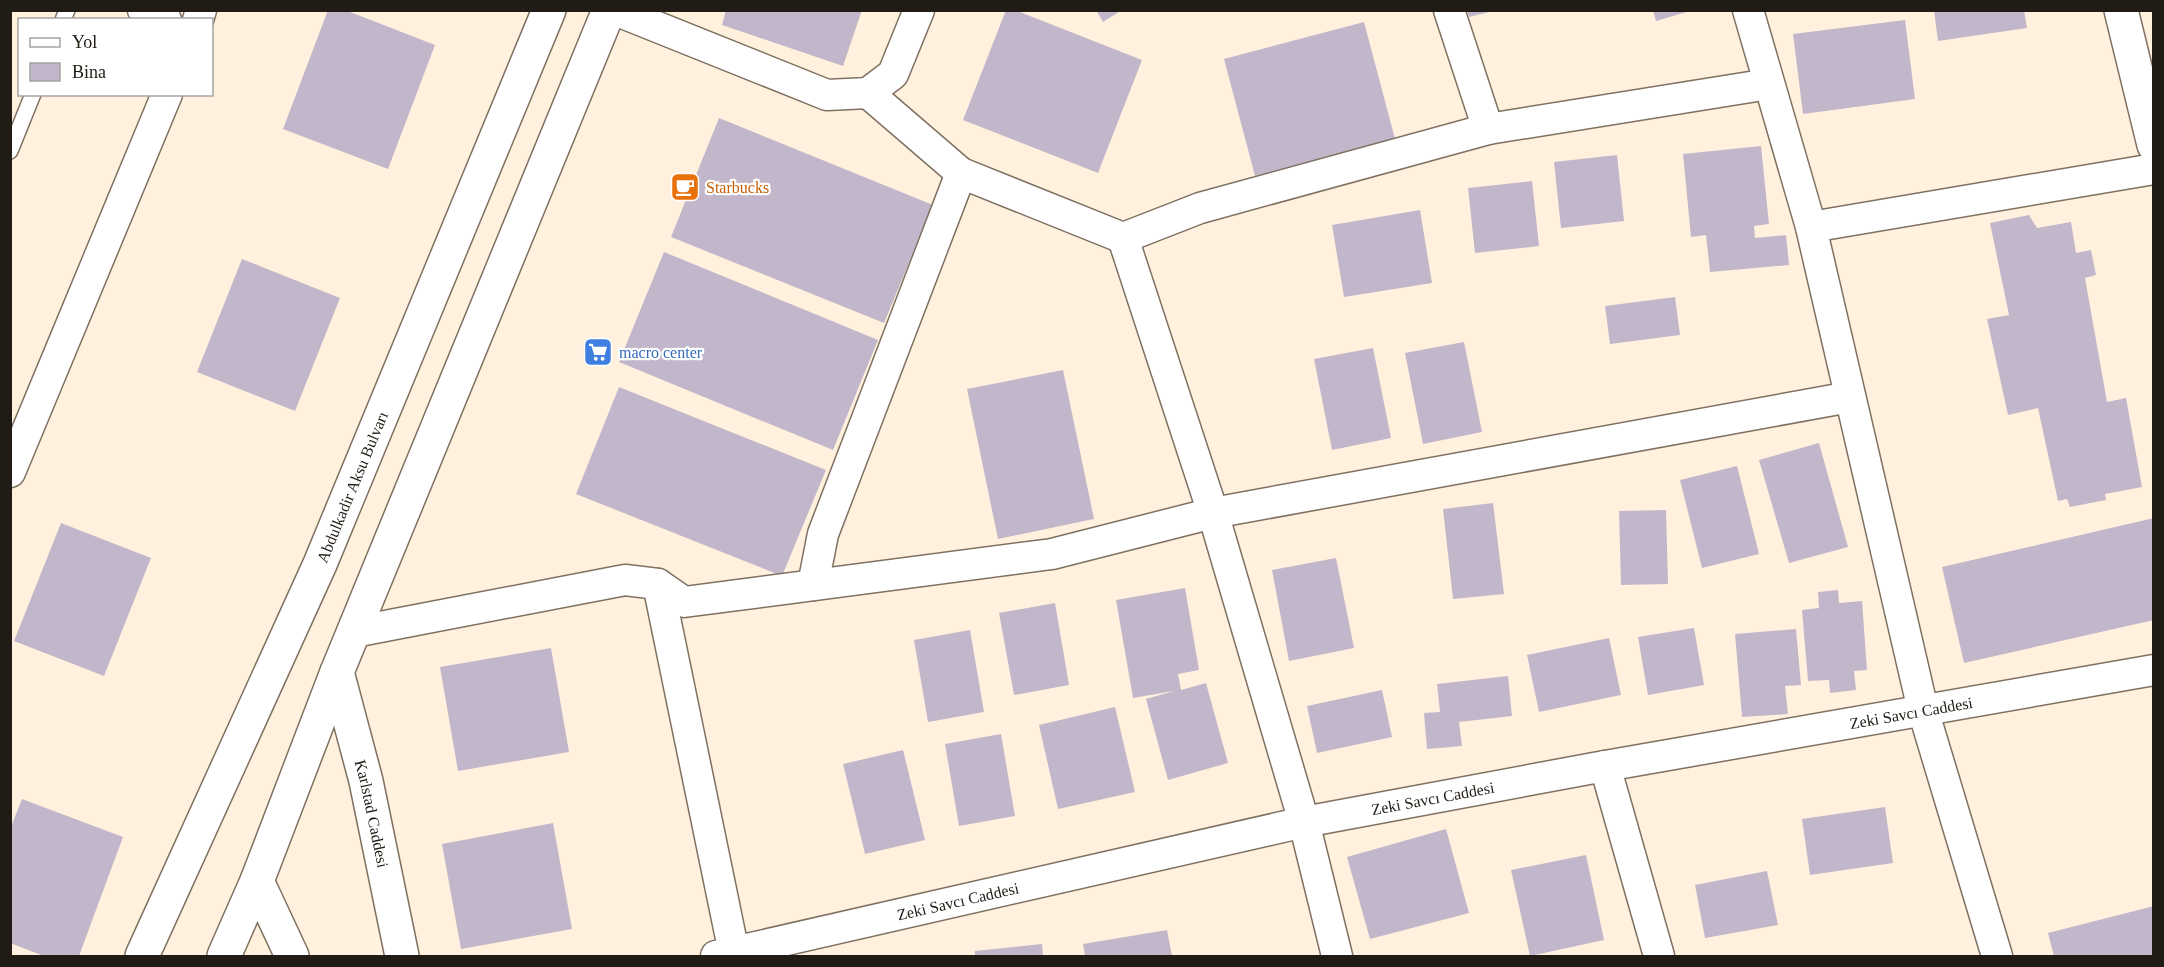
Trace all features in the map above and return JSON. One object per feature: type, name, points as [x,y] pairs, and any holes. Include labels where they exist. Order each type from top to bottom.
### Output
[{"type":"main road","name":"Abdulkadir Aksu Bulvarı","points":[[142,957],[320,564],[549,10]]},
{"type":"main road","points":[[224,957],[257,881],[337,672],[609,10]]},
{"type":"main road","points":[[2121,10],[2154,145]]},
{"type":"main road","name":"Karlstad Caddesi","points":[[337,672],[366,781],[402,957]]},
{"type":"main road","points":[[257,881],[292,957]]},
{"type":"street","points":[[143,10],[161,18]]},
{"type":"street","points":[[615,10],[827,95],[868,93],[894,74],[919,10]]},
{"type":"street","points":[[1449,10],[1488,129]]},
{"type":"street","points":[[1749,10],[1811,227],[1923,710],[1997,957]]},
{"type":"street","points":[[868,93],[961,173],[1123,238],[1200,208],[1488,129],[1770,84]]},
{"type":"street","points":[[10,472],[166,96]]},
{"type":"street","points":[[1811,227],[2154,169]]},
{"type":"street","points":[[813,585],[823,534],[961,173]]},
{"type":"street","points":[[1123,238],[1213,513],[1304,822],[1337,957]]},
{"type":"street","points":[[354,632],[625,580],[658,584],[684,602],[1052,554],[1213,513],[1850,397]]},
{"type":"street","points":[[658,584],[722,955]]},
{"type":"street","name":"Zeki Savcı Caddesi","points":[[722,955],[1304,822],[2154,669]]},
{"type":"street","points":[[1605,766],[1659,957]]},
{"type":"lane","points":[[10,151],[32,96]]},
{"type":"building","points":[[328,10],[345,10],[435,45],[388,169],[283,129]]},
{"type":"building","points":[[726,10],[862,10],[843,66],[722,25]]},
{"type":"building","points":[[1006,10],[1015,10],[1142,60],[1098,173],[963,120]]},
{"type":"building","points":[[1096,10],[1122,10],[1103,22]]},
{"type":"building","points":[[1467,10],[1493,10],[1493,11],[1469,17]]},
{"type":"building","points":[[1653,10],[1690,10],[1690,11],[1656,21]]},
{"type":"building","points":[[1934,10],[2024,10],[2027,28],[1938,41]]},
{"type":"building","points":[[1905,20],[1915,99],[1803,114],[1793,34]]},
{"type":"building","points":[[1364,22],[1395,139],[1255,176],[1224,59]]},
{"type":"building","points":[[719,118],[933,205],[884,323],[671,237]]},
{"type":"building","points":[[1761,146],[1769,224],[1754,226],[1755,238],[1786,235],[1789,265],[1710,272],[1706,235],[1691,237],[1683,154]]},
{"type":"building","points":[[1617,155],[1624,221],[1561,228],[1554,162]]},
{"type":"building","points":[[1532,181],[1539,246],[1475,253],[1468,188]]},
{"type":"building","points":[[1420,210],[1432,283],[1344,297],[1332,225]]},
{"type":"building","points":[[2029,215],[2037,228],[2071,222],[2076,253],[2091,250],[2096,275],[2085,278],[2107,402],[2126,398],[2142,487],[2105,494],[2106,500],[2070,507],[2067,499],[2058,501],[2038,408],[2008,415],[1987,319],[2009,315],[1990,223]]},
{"type":"building","points":[[664,252],[878,340],[833,450],[619,362]]},
{"type":"building","points":[[242,259],[340,298],[295,411],[197,372]]},
{"type":"building","points":[[1675,297],[1680,335],[1610,344],[1605,306]]},
{"type":"building","points":[[1464,342],[1482,432],[1423,444],[1405,353]]},
{"type":"building","points":[[1373,348],[1391,438],[1332,450],[1314,359]]},
{"type":"building","points":[[1063,370],[1094,519],[998,539],[967,389]]},
{"type":"building","points":[[619,387],[826,470],[782,576],[576,494]]},
{"type":"building","points":[[1819,443],[1848,547],[1789,563],[1759,460]]},
{"type":"building","points":[[1737,466],[1759,554],[1702,568],[1680,480]]},
{"type":"building","points":[[1493,503],[1504,594],[1453,599],[1443,509]]},
{"type":"building","points":[[1666,510],[1668,584],[1621,585],[1619,511]]},
{"type":"building","points":[[2154,518],[2154,620],[1964,663],[1942,567]]},
{"type":"building","points":[[61,523],[151,558],[104,676],[14,641]]},
{"type":"building","points":[[1336,558],[1354,648],[1289,661],[1272,570]]},
{"type":"building","points":[[1185,588],[1199,670],[1178,674],[1181,690],[1206,683],[1228,763],[1168,780],[1146,699],[1174,691],[1133,698],[1116,600]]},
{"type":"building","points":[[1838,590],[1839,603],[1862,601],[1867,670],[1854,671],[1856,690],[1830,693],[1829,680],[1808,681],[1802,610],[1819,608],[1818,592]]},
{"type":"building","points":[[1055,603],[1069,685],[1014,695],[999,613]]},
{"type":"building","points":[[1694,628],[1704,685],[1648,695],[1638,637]]},
{"type":"building","points":[[1796,629],[1801,685],[1785,686],[1788,714],[1742,717],[1735,634]]},
{"type":"building","points":[[970,630],[984,712],[928,722],[914,640]]},
{"type":"building","points":[[1609,638],[1621,695],[1539,712],[1527,655]]},
{"type":"building","points":[[551,648],[569,752],[458,771],[440,667]]},
{"type":"building","points":[[1508,676],[1512,716],[1459,722],[1462,746],[1427,749],[1424,713],[1440,712],[1437,684]]},
{"type":"building","points":[[1382,690],[1392,737],[1317,753],[1307,706]]},
{"type":"building","points":[[1115,707],[1135,792],[1058,809],[1039,725]]},
{"type":"building","points":[[1001,734],[1015,816],[959,826],[945,744]]},
{"type":"building","points":[[903,750],[925,840],[865,854],[843,764]]},
{"type":"building","points":[[22,799],[123,837],[79,956],[44,956],[10,943],[10,829]]},
{"type":"building","points":[[1885,807],[1893,863],[1810,875],[1802,819]]},
{"type":"building","points":[[553,823],[572,929],[461,949],[442,844]]},
{"type":"building","points":[[1446,829],[1469,913],[1370,939],[1347,857]]},
{"type":"building","points":[[1586,855],[1604,940],[1530,956],[1511,870]]},
{"type":"building","points":[[1767,871],[1778,925],[1705,938],[1695,885]]},
{"type":"building","points":[[2154,906],[2154,956],[2054,956],[2048,933]]},
{"type":"building","points":[[1167,930],[1172,956],[1085,956],[1083,944]]},
{"type":"building","points":[[1042,944],[1043,956],[975,956],[975,951]]},
{"type":"place","name":"Starbucks","points":[[685,187]]},
{"type":"place","name":"macro center","points":[[598,352]]}]
